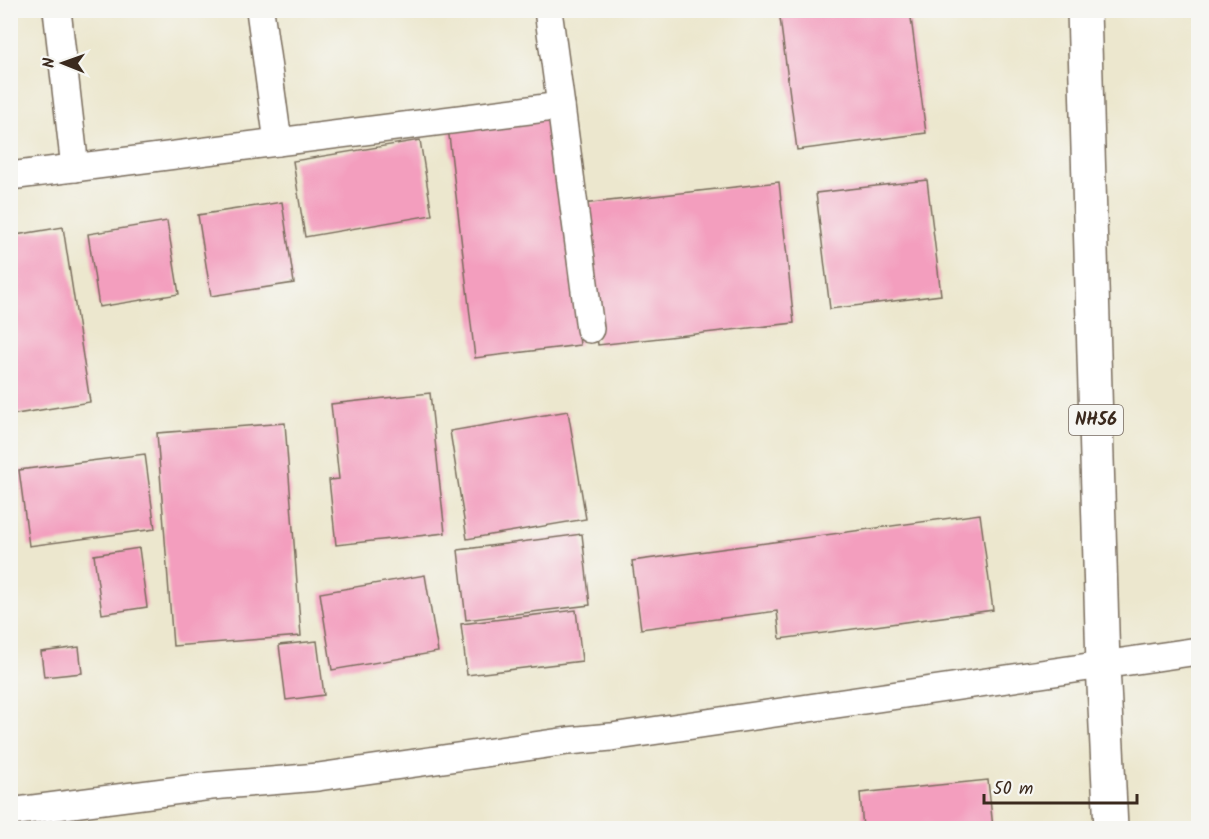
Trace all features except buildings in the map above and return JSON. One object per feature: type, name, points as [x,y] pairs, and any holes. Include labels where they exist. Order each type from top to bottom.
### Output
[{"type":"highway","name":"NH56","points":[[1084,10],[1103,665],[1111,828]]},
{"type":"street","points":[[57,10],[75,168]]},
{"type":"street","points":[[260,10],[278,142]]},
{"type":"street","points":[[548,10],[590,329]]},
{"type":"street","points":[[10,176],[561,106]]},
{"type":"street","points":[[10,812],[211,786],[318,777],[568,741],[623,736],[1198,651]]}]
